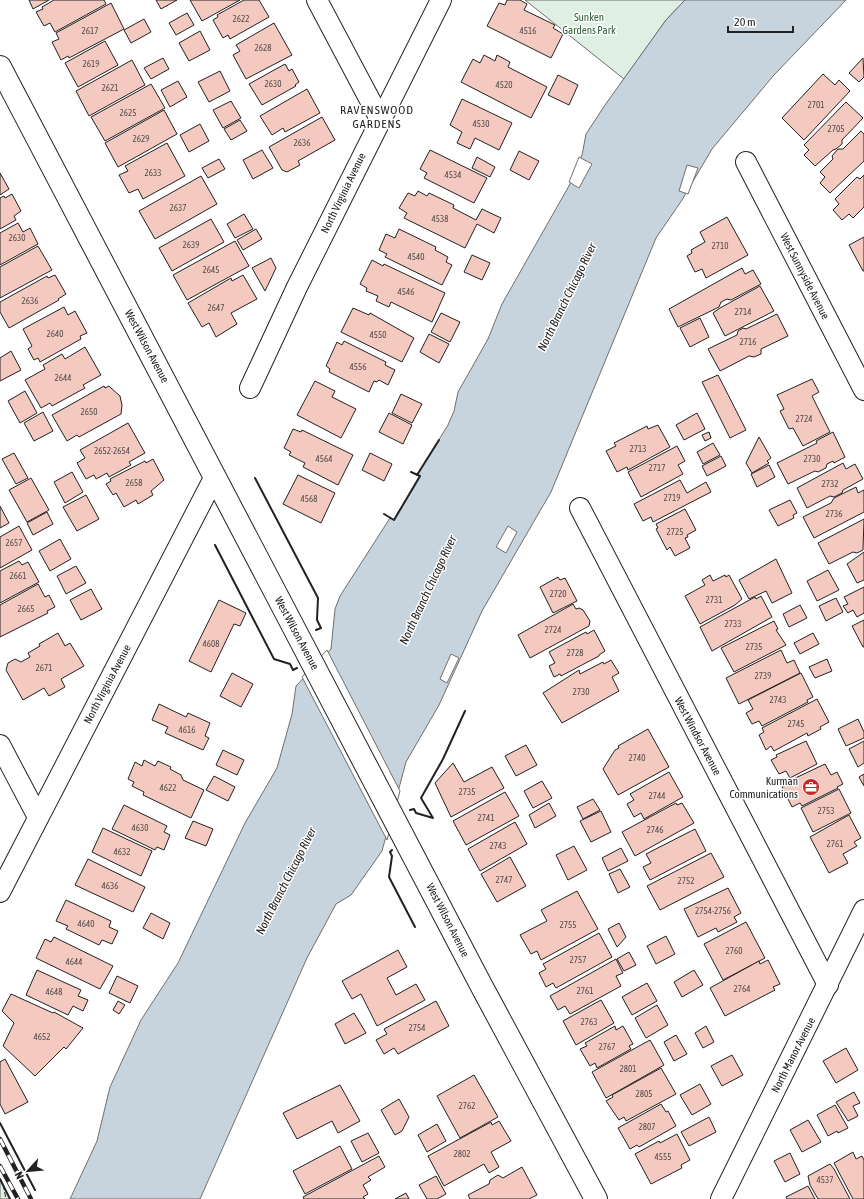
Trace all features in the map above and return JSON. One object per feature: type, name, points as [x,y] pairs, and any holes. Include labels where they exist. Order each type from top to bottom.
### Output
[{"type":"street","points":[[317,0],[380,119]]},
{"type":"street","name":"North Virginia Avenue","points":[[250,388],[296,287],[441,0]]},
{"type":"street","name":"West Wilson Avenue","points":[[0,67],[401,830],[477,978],[596,1199]]},
{"type":"street","name":"West Sunnyside Avenue","points":[[746,162],[864,390]]},
{"type":"street","name":"North Virginia Avenue","points":[[0,892],[215,476]]},
{"type":"street","name":"West Windsor Avenue","points":[[580,508],[828,984]]},
{"type":"street","points":[[0,745],[38,817]]},
{"type":"street","name":"North Manor Avenue","points":[[721,1199],[864,910]]},
{"type":"green space","name":"Sunken Gardens Park","points":[[525,0],[685,0],[666,20],[624,79]]},
{"type":"green space","points":[[0,1179],[10,1199],[0,1199]]},
{"type":"water","name":"North Branch Chicago River","points":[[685,0],[846,0],[774,75],[712,149],[682,200],[656,238],[551,492],[482,611],[439,705],[406,762],[382,851],[351,895],[336,904],[307,958],[200,1199],[70,1199],[97,1141],[110,1087],[141,1020],[178,963],[245,823],[277,768],[292,714],[296,686],[331,649],[335,609],[340,596],[390,518],[394,520],[420,477],[417,475],[448,425],[454,411],[458,392],[488,339],[502,304],[570,184],[582,155],[586,134],[666,20]]},
{"type":"pier","points":[[579,157],[592,164],[579,188],[569,182]]},
{"type":"pier","points":[[687,165],[698,168],[688,194],[679,191]]},
{"type":"pier","points":[[508,526],[517,532],[506,553],[496,547]]},
{"type":"pier","points":[[327,650],[400,791],[387,840],[302,677]]},
{"type":"pier","points":[[451,654],[459,658],[447,683],[440,679]]},
{"type":"building","points":[[29,0],[49,0],[33,9]]},
{"type":"building","points":[[54,0],[104,0],[106,4],[55,32],[50,23],[44,26],[36,12],[43,9],[42,7]]},
{"type":"building","points":[[156,0],[177,0],[161,9]]},
{"type":"building","points":[[190,0],[240,0],[202,21]]},
{"type":"building","points":[[244,0],[259,0],[269,17],[230,39],[228,35],[223,38],[213,20],[218,17],[217,15]]},
{"type":"building","points":[[507,0],[520,0],[527,4],[524,10],[555,25],[553,28],[563,34],[551,58],[487,26],[499,3],[505,5]]},
{"type":"building","points":[[111,3],[124,29],[69,58],[68,56],[61,60],[52,42],[59,39],[56,33]]},
{"type":"building","points":[[187,13],[194,25],[176,35],[169,23]]},
{"type":"building","points":[[144,19],[151,32],[131,43],[124,30]]},
{"type":"building","points":[[274,23],[292,55],[246,79],[233,55],[240,51],[236,45]]},
{"type":"building","points":[[200,31],[210,50],[189,61],[179,43]]},
{"type":"building","points":[[105,41],[118,65],[78,87],[65,63]]},
{"type":"building","points":[[484,55],[495,61],[497,55],[510,62],[508,67],[547,87],[531,118],[461,82],[473,59],[480,63]]},
{"type":"building","points":[[163,58],[169,69],[151,79],[144,68]]},
{"type":"building","points":[[863,58],[864,77],[859,82],[849,73]]},
{"type":"building","points":[[132,60],[145,85],[89,116],[76,91]]},
{"type":"building","points":[[285,64],[289,71],[292,69],[299,82],[295,85],[296,86],[262,105],[249,84]]},
{"type":"building","points":[[220,71],[230,91],[209,102],[198,82]]},
{"type":"building","points":[[823,74],[835,85],[839,80],[850,91],[804,140],[782,118]]},
{"type":"building","points":[[558,75],[578,85],[569,105],[548,95]]},
{"type":"building","points":[[178,81],[187,97],[170,107],[161,90]]},
{"type":"building","points":[[151,84],[165,108],[105,141],[91,117]]},
{"type":"building","points":[[307,89],[320,113],[285,132],[283,128],[272,135],[260,116]]},
{"type":"building","points":[[462,99],[512,123],[499,150],[475,138],[470,149],[457,143],[462,132],[450,125]]},
{"type":"building","points":[[231,101],[241,118],[223,128],[213,110]]},
{"type":"building","points":[[846,102],[863,118],[842,140],[842,144],[815,166],[804,155],[809,150],[804,145]]},
{"type":"building","points":[[164,110],[177,134],[118,167],[105,143]]},
{"type":"building","points":[[322,117],[335,140],[298,161],[300,165],[287,172],[282,170],[269,147]]},
{"type":"building","points":[[240,120],[247,131],[231,140],[224,129]]},
{"type":"building","points":[[200,124],[209,141],[189,152],[180,135]]},
{"type":"building","points":[[861,131],[864,134],[864,161],[830,193],[820,183],[825,177],[820,172],[833,159],[832,156],[838,149],[843,149]]},
{"type":"building","points":[[167,143],[185,176],[143,199],[138,189],[129,193],[119,175],[128,171],[125,166]]},
{"type":"building","points":[[262,150],[273,168],[253,179],[243,160]]},
{"type":"building","points":[[430,150],[487,178],[474,203],[424,178],[427,173],[420,169]]},
{"type":"building","points":[[519,151],[539,161],[529,180],[510,170]]},
{"type":"building","points":[[477,157],[495,167],[490,177],[472,168]]},
{"type":"building","points":[[219,159],[225,169],[208,178],[202,168]]},
{"type":"building","points":[[0,173],[9,189],[0,195]]},
{"type":"building","points":[[864,175],[864,207],[853,218],[849,214],[842,220],[833,210],[839,204],[835,199],[857,177],[860,179]]},
{"type":"building","points":[[201,176],[217,204],[155,239],[139,211]]},
{"type":"building","points":[[418,191],[427,196],[429,193],[454,205],[453,208],[476,220],[482,209],[501,218],[494,233],[477,224],[465,248],[404,218],[407,213],[399,208],[408,193],[415,196]]},
{"type":"building","points":[[12,194],[21,211],[14,216],[16,220],[0,229],[0,198],[4,196],[5,198]]},
{"type":"building","points":[[244,214],[253,229],[235,238],[227,224]]},
{"type":"building","points":[[727,217],[748,255],[706,278],[702,269],[695,272],[687,256],[692,253],[691,250],[705,242],[700,232]]},
{"type":"building","points":[[211,219],[224,242],[172,271],[159,248]]},
{"type":"building","points":[[18,223],[23,232],[30,228],[38,244],[0,265],[0,233]]},
{"type":"building","points":[[256,229],[262,239],[243,250],[237,240]]},
{"type":"building","points":[[399,229],[436,247],[435,250],[448,257],[446,262],[452,265],[442,285],[385,257],[387,254],[379,250],[386,234],[395,238]]},
{"type":"building","points":[[864,237],[864,271],[863,271],[849,245]]},
{"type":"building","points":[[235,241],[249,266],[187,300],[173,275]]},
{"type":"building","points":[[38,246],[52,270],[0,298],[0,267]]},
{"type":"building","points":[[472,255],[490,263],[482,280],[464,272]]},
{"type":"building","points":[[271,258],[276,268],[265,291],[252,268]]},
{"type":"building","points":[[372,260],[383,266],[384,264],[445,293],[432,322],[391,302],[389,307],[376,301],[378,296],[366,291],[367,288],[360,284]]},
{"type":"building","points":[[742,268],[745,274],[753,270],[761,284],[731,300],[727,299],[721,302],[719,307],[678,327],[669,309]]},
{"type":"building","points":[[55,275],[66,294],[58,299],[59,300],[9,328],[0,312],[0,302],[47,276],[48,278]]},
{"type":"building","points":[[243,275],[257,299],[231,313],[237,324],[216,337],[209,323],[202,327],[188,303],[231,278],[232,281]]},
{"type":"building","points":[[760,286],[774,311],[725,336],[713,313]]},
{"type":"building","points":[[64,307],[68,315],[75,311],[87,333],[80,336],[81,339],[40,362],[38,358],[34,360],[28,349],[32,346],[23,329]]},
{"type":"building","points":[[353,308],[369,315],[370,313],[414,338],[402,362],[341,332]]},
{"type":"building","points":[[441,313],[460,322],[450,342],[431,332]]},
{"type":"building","points":[[777,314],[788,336],[761,349],[761,354],[754,357],[749,356],[720,371],[708,349],[737,335],[738,331],[743,328],[746,329]]},
{"type":"building","points":[[700,318],[709,337],[690,347],[680,328]]},
{"type":"building","points":[[429,334],[449,344],[439,363],[420,352]]},
{"type":"building","points":[[344,341],[386,362],[385,365],[395,370],[388,385],[379,380],[377,382],[374,381],[369,392],[329,372],[330,369],[326,366],[337,342],[342,345]]},
{"type":"building","points":[[85,347],[101,375],[83,385],[85,388],[52,406],[50,403],[41,408],[25,380],[45,369],[43,365],[62,354],[65,359]]},
{"type":"building","points":[[11,351],[21,370],[0,381],[0,358]]},
{"type":"building","points":[[718,375],[746,430],[730,438],[702,382]]},
{"type":"building","points":[[812,379],[819,392],[812,396],[830,432],[803,446],[793,428],[789,429],[780,411],[784,409],[777,395]]},
{"type":"building","points":[[315,381],[335,391],[332,397],[356,409],[341,438],[297,415]]},
{"type":"building","points":[[104,386],[105,388],[109,386],[120,396],[122,405],[121,414],[79,437],[77,435],[67,441],[52,415]]},
{"type":"building","points":[[25,391],[37,413],[20,423],[8,401]]},
{"type":"building","points":[[401,394],[422,404],[412,423],[392,413]]},
{"type":"building","points":[[43,412],[53,431],[34,441],[24,423]]},
{"type":"building","points":[[389,413],[412,425],[403,444],[379,432]]},
{"type":"building","points":[[697,413],[705,429],[684,440],[676,425]]},
{"type":"building","points":[[128,423],[145,453],[129,462],[131,465],[109,477],[107,473],[96,479],[94,475],[86,479],[77,463],[85,458],[80,450]]},
{"type":"building","points":[[658,425],[670,447],[628,470],[627,467],[617,472],[606,451],[616,446],[614,443],[647,426],[648,429]]},
{"type":"building","points":[[293,429],[301,432],[302,430],[353,455],[338,485],[303,467],[305,463],[289,455],[291,452],[284,448]]},
{"type":"building","points":[[709,432],[711,438],[705,441],[702,435]]},
{"type":"building","points":[[833,432],[845,457],[834,463],[833,461],[827,464],[826,468],[818,472],[815,471],[788,484],[777,463],[817,443],[816,441]]},
{"type":"building","points":[[759,437],[771,458],[767,461],[769,463],[752,473],[746,463]]},
{"type":"building","points":[[713,443],[720,455],[703,464],[697,452]]},
{"type":"building","points":[[677,446],[685,461],[678,465],[683,474],[641,497],[628,472]]},
{"type":"building","points":[[14,453],[28,478],[16,484],[2,459]]},
{"type":"building","points":[[370,453],[392,464],[384,481],[362,470]]},
{"type":"building","points":[[721,456],[726,466],[707,476],[702,466]]},
{"type":"building","points":[[153,459],[164,480],[151,491],[153,495],[138,504],[136,500],[124,507],[116,493],[113,495],[106,484],[111,481],[110,479],[145,461],[146,463]]},
{"type":"building","points":[[843,463],[846,469],[855,464],[863,479],[843,490],[842,493],[834,497],[830,496],[807,508],[797,488]]},
{"type":"building","points":[[769,465],[775,477],[757,487],[751,474]]},
{"type":"building","points":[[72,472],[83,492],[65,503],[54,482]]},
{"type":"building","points":[[298,475],[335,493],[321,523],[283,504]]},
{"type":"building","points":[[31,478],[49,510],[27,522],[9,490]]},
{"type":"building","points":[[680,480],[687,493],[706,482],[711,492],[653,522],[651,517],[643,521],[634,504]]},
{"type":"building","points":[[856,487],[858,493],[864,490],[864,512],[814,538],[803,517],[831,503],[834,498]]},
{"type":"building","points":[[86,495],[99,519],[77,531],[63,507]]},
{"type":"building","points":[[790,500],[797,513],[793,515],[794,518],[778,526],[769,510]]},
{"type":"building","points":[[0,506],[9,523],[0,528]]},
{"type":"building","points":[[685,509],[696,530],[687,535],[688,537],[685,538],[690,548],[675,556],[670,547],[667,550],[656,529],[658,528],[656,524]]},
{"type":"building","points":[[47,512],[53,524],[33,535],[27,523]]},
{"type":"building","points":[[864,519],[863,550],[857,553],[853,552],[829,564],[818,543]]},
{"type":"building","points":[[19,526],[32,550],[0,568],[0,537]]},
{"type":"building","points":[[60,539],[71,559],[50,571],[39,551]]},
{"type":"building","points":[[864,552],[864,580],[857,583],[847,564]]},
{"type":"building","points":[[776,559],[792,593],[772,603],[766,591],[749,599],[739,580]]},
{"type":"building","points":[[19,561],[22,565],[28,562],[39,582],[0,603],[0,571]]},
{"type":"building","points":[[76,566],[86,583],[66,594],[57,576]]},
{"type":"building","points":[[828,570],[839,590],[817,601],[807,581]]},
{"type":"building","points":[[710,575],[713,581],[725,575],[726,577],[729,575],[742,599],[735,605],[700,624],[685,596],[705,585],[702,580]]},
{"type":"building","points":[[558,577],[560,580],[565,578],[577,601],[553,613],[540,587]]},
{"type":"building","points":[[38,584],[45,597],[49,595],[55,607],[47,611],[48,613],[0,637],[0,605]]},
{"type":"building","points":[[864,587],[864,613],[857,617],[853,610],[848,613],[843,606],[848,604],[844,597]]},
{"type":"building","points":[[91,589],[102,609],[81,620],[70,600]]},
{"type":"building","points":[[761,596],[772,617],[712,651],[700,627],[755,597],[756,599]]},
{"type":"building","points":[[836,598],[843,612],[826,621],[819,606]]},
{"type":"building","points":[[219,600],[246,613],[240,626],[234,624],[211,672],[189,661]]},
{"type":"building","points":[[573,604],[576,609],[579,608],[583,610],[590,621],[589,626],[530,658],[518,635]]},
{"type":"building","points":[[800,605],[807,618],[789,627],[783,614]]},
{"type":"building","points":[[864,620],[864,647],[863,647],[852,626]]},
{"type":"building","points":[[774,621],[778,629],[776,630],[786,645],[734,672],[721,648]]},
{"type":"building","points":[[594,630],[605,651],[599,656],[561,676],[560,674],[554,677],[549,666],[555,663],[549,652],[586,632],[587,634]]},
{"type":"building","points":[[58,633],[65,646],[70,643],[84,666],[61,679],[65,687],[49,696],[44,688],[23,700],[6,670],[8,663],[15,659],[21,662],[30,657],[28,653],[40,646],[39,644]]},
{"type":"building","points":[[813,633],[819,644],[800,654],[794,643]]},
{"type":"building","points":[[781,650],[787,663],[794,660],[800,673],[739,704],[726,678]]},
{"type":"building","points":[[827,659],[832,671],[815,678],[809,667]]},
{"type":"building","points":[[611,660],[619,673],[612,677],[619,691],[562,723],[543,693],[579,670],[580,674],[603,662],[604,664]]},
{"type":"building","points":[[232,673],[253,684],[241,707],[220,696]]},
{"type":"building","points":[[801,673],[813,697],[807,700],[808,702],[762,726],[759,721],[752,724],[746,713],[753,709],[748,700]]},
{"type":"building","points":[[817,699],[829,722],[820,727],[821,729],[808,736],[807,733],[774,751],[771,746],[766,750],[759,735],[764,732],[762,728]]},
{"type":"building","points":[[159,704],[186,717],[188,713],[210,723],[205,736],[209,738],[203,750],[165,733],[168,727],[152,720]]},
{"type":"building","points":[[858,719],[864,732],[864,738],[846,746],[838,729]]},
{"type":"building","points":[[648,729],[669,767],[618,795],[603,769],[615,750],[619,748],[618,746]]},
{"type":"building","points":[[806,741],[817,764],[790,778],[786,771],[779,774],[771,760],[777,757],[776,755]]},
{"type":"building","points":[[864,741],[864,763],[858,767],[849,749]]},
{"type":"building","points":[[526,745],[537,765],[516,776],[505,756]]},
{"type":"building","points":[[223,750],[244,760],[237,775],[216,765]]},
{"type":"building","points":[[144,760],[155,766],[158,761],[171,767],[170,769],[181,775],[183,780],[204,790],[191,818],[143,795],[144,792],[132,786],[134,782],[128,779],[135,762],[142,766]]},
{"type":"building","points":[[453,763],[464,782],[492,767],[504,788],[451,817],[435,783]]},
{"type":"building","points":[[825,764],[831,775],[837,772],[843,784],[802,806],[800,803],[792,807],[782,787],[790,783],[789,781]]},
{"type":"building","points":[[669,772],[683,797],[644,819],[641,813],[634,817],[627,804],[634,800],[630,794]]},
{"type":"building","points":[[864,774],[864,786],[859,777]]},
{"type":"building","points":[[214,776],[235,787],[228,801],[206,790]]},
{"type":"building","points":[[542,781],[552,798],[533,808],[524,791]]},
{"type":"building","points":[[839,789],[851,813],[813,832],[801,808]]},
{"type":"building","points":[[505,792],[519,816],[466,845],[453,821]]},
{"type":"building","points":[[593,799],[600,810],[583,819],[577,807]]},
{"type":"building","points":[[549,803],[556,816],[535,828],[529,815]]},
{"type":"building","points":[[676,803],[677,805],[682,803],[694,823],[635,856],[622,832]]},
{"type":"building","points":[[124,805],[167,826],[164,832],[170,835],[164,850],[157,847],[155,850],[112,829]]},
{"type":"building","points":[[601,811],[611,832],[591,842],[580,821]]},
{"type":"building","points":[[849,815],[861,838],[854,842],[857,846],[843,854],[848,863],[829,873],[810,837]]},
{"type":"building","points":[[193,821],[213,829],[206,846],[185,838]]},
{"type":"building","points":[[515,822],[527,844],[480,871],[468,849]]},
{"type":"building","points":[[103,828],[152,851],[141,876],[92,852]]},
{"type":"building","points":[[695,829],[706,851],[650,880],[643,867],[651,863],[646,854]]},
{"type":"building","points":[[574,846],[587,870],[568,880],[556,855]]},
{"type":"building","points":[[621,848],[628,861],[608,871],[602,858]]},
{"type":"building","points":[[711,853],[724,877],[660,910],[647,886]]},
{"type":"building","points":[[510,857],[526,886],[497,902],[481,874]]},
{"type":"building","points":[[88,859],[145,887],[133,912],[75,885]]},
{"type":"building","points":[[620,869],[630,887],[618,893],[609,874]]},
{"type":"building","points":[[728,888],[741,913],[734,917],[737,922],[718,932],[716,928],[698,937],[684,909]]},
{"type":"building","points":[[577,891],[598,929],[541,960],[537,951],[531,954],[520,935],[547,921],[541,910]]},
{"type":"building","points":[[66,900],[111,921],[109,927],[118,931],[112,944],[102,940],[99,945],[66,929],[68,926],[56,921]]},
{"type":"building","points":[[151,913],[170,923],[163,939],[143,928]]},
{"type":"building","points":[[746,922],[765,958],[723,980],[704,944]]},
{"type":"building","points":[[619,923],[626,937],[617,947],[608,929]]},
{"type":"building","points":[[599,933],[612,957],[556,988],[553,983],[546,987],[539,973],[546,969],[543,964]]},
{"type":"building","points":[[666,936],[675,954],[656,964],[647,946]]},
{"type":"building","points":[[54,937],[113,966],[100,989],[36,958],[45,939],[51,942]]},
{"type":"building","points":[[398,950],[407,967],[387,978],[396,995],[416,984],[425,1000],[377,1026],[361,994],[352,999],[342,981]]},
{"type":"building","points":[[629,952],[636,965],[624,971],[617,959]]},
{"type":"building","points":[[616,959],[623,973],[616,976],[621,986],[570,1014],[565,1006],[558,1010],[550,996]]},
{"type":"building","points":[[768,960],[780,984],[773,987],[775,990],[725,1016],[710,988],[759,961],[760,964]]},
{"type":"building","points":[[37,970],[81,990],[78,996],[88,1000],[83,1011],[73,1006],[68,1015],[26,995]]},
{"type":"building","points":[[694,970],[703,985],[682,997],[674,982]]},
{"type":"building","points":[[117,976],[138,986],[130,1003],[109,993]]},
{"type":"building","points":[[647,983],[657,1001],[632,1015],[622,997]]},
{"type":"building","points":[[11,994],[53,1013],[54,1012],[83,1028],[66,1049],[64,1047],[35,1076],[3,1046],[14,1023],[2,1011]]},
{"type":"building","points":[[601,1000],[614,1023],[576,1045],[563,1021]]},
{"type":"building","points":[[118,1001],[125,1005],[119,1014],[113,1010]]},
{"type":"building","points":[[436,1001],[449,1026],[398,1054],[394,1048],[384,1054],[376,1040],[387,1034],[384,1029]]},
{"type":"building","points":[[657,1005],[668,1025],[646,1038],[635,1018]]},
{"type":"building","points":[[354,1013],[366,1033],[345,1044],[335,1024]]},
{"type":"building","points":[[615,1026],[616,1030],[623,1026],[633,1044],[629,1046],[631,1049],[597,1068],[595,1063],[590,1066],[580,1049],[587,1046],[585,1043]]},
{"type":"building","points":[[706,1026],[714,1042],[703,1048],[695,1033]]},
{"type":"building","points":[[676,1035],[687,1054],[674,1061],[664,1042]]},
{"type":"building","points":[[650,1040],[664,1065],[606,1098],[592,1072]]},
{"type":"building","points":[[846,1048],[858,1070],[836,1083],[823,1061]]},
{"type":"building","points":[[732,1055],[743,1075],[722,1086],[711,1066]]},
{"type":"building","points":[[5,1059],[28,1102],[5,1114],[0,1104],[0,1062]]},
{"type":"building","points":[[661,1068],[676,1094],[626,1121],[624,1117],[619,1120],[606,1101],[613,1097],[612,1095]]},
{"type":"building","points":[[474,1075],[498,1117],[460,1138],[437,1096]]},
{"type":"building","points":[[700,1084],[711,1104],[692,1115],[680,1095]]},
{"type":"building","points":[[340,1085],[360,1121],[338,1133],[332,1121],[297,1139],[283,1113]]},
{"type":"building","points":[[854,1092],[860,1103],[853,1106],[858,1116],[848,1121],[836,1102]]},
{"type":"building","points":[[399,1099],[409,1117],[402,1131],[395,1135],[381,1110]]},
{"type":"building","points":[[661,1104],[666,1112],[668,1111],[676,1126],[639,1147],[637,1145],[630,1149],[618,1128]]},
{"type":"building","points":[[835,1105],[848,1128],[838,1133],[837,1131],[828,1136],[817,1115]]},
{"type":"building","points":[[709,1117],[716,1132],[689,1146],[681,1132]]},
{"type":"building","points":[[808,1120],[821,1142],[802,1152],[790,1130]]},
{"type":"building","points":[[499,1121],[511,1141],[491,1152],[499,1167],[489,1173],[484,1164],[444,1186],[428,1156],[491,1122],[492,1125]]},
{"type":"building","points":[[437,1124],[446,1141],[427,1152],[418,1135]]},
{"type":"building","points":[[368,1133],[379,1153],[362,1162],[351,1141]]},
{"type":"building","points":[[677,1134],[690,1160],[681,1165],[682,1168],[651,1184],[635,1154],[659,1141],[660,1143]]},
{"type":"building","points":[[340,1146],[352,1169],[305,1194],[293,1171]]},
{"type":"building","points":[[853,1152],[856,1159],[862,1156],[864,1160],[864,1199],[853,1199],[834,1163]]},
{"type":"building","points":[[790,1153],[800,1174],[785,1182],[774,1161]]},
{"type":"building","points":[[379,1156],[385,1167],[368,1177],[371,1180],[363,1185],[368,1194],[363,1197],[365,1199],[304,1199],[303,1197]]},
{"type":"building","points":[[830,1164],[850,1199],[818,1199],[810,1185],[808,1176]]},
{"type":"building","points":[[522,1167],[537,1195],[529,1199],[470,1199],[468,1195],[489,1184],[490,1180],[498,1175],[503,1178]]},
{"type":"building","points":[[436,1176],[446,1194],[437,1199],[427,1199],[419,1185]]},
{"type":"building","points":[[808,1186],[815,1199],[787,1199],[786,1197]]},
{"type":"building","points":[[406,1193],[409,1199],[395,1199]]},
{"type":"railway","points":[[0,1139],[31,1199]]},
{"type":"railway","points":[[0,1166],[18,1199]]},
{"type":"fence","points":[[0,1179],[3,1184],[6,1199]]},
{"type":"wall","points":[[417,475],[439,440]]},
{"type":"wall","points":[[384,514],[394,520],[420,476],[411,472]]},
{"type":"wall","points":[[255,478],[318,598],[317,620],[321,628],[316,630]]},
{"type":"wall","points":[[215,545],[274,659],[290,664],[293,670],[297,668]]},
{"type":"wall","points":[[410,810],[414,809],[416,813],[433,818],[421,798],[443,759],[465,711]]},
{"type":"wall","points":[[392,850],[390,852],[392,856],[389,877],[415,927]]},
{"type":"wall","points":[[0,1123],[35,1190]]},
{"type":"wall","points":[[0,1179],[10,1199]]},
{"type":"place","name":"Kurman Communications","points":[[811,787]]},
{"type":"district","name":"RAVENSWOOD GARDENS","points":[[377,117]]}]
